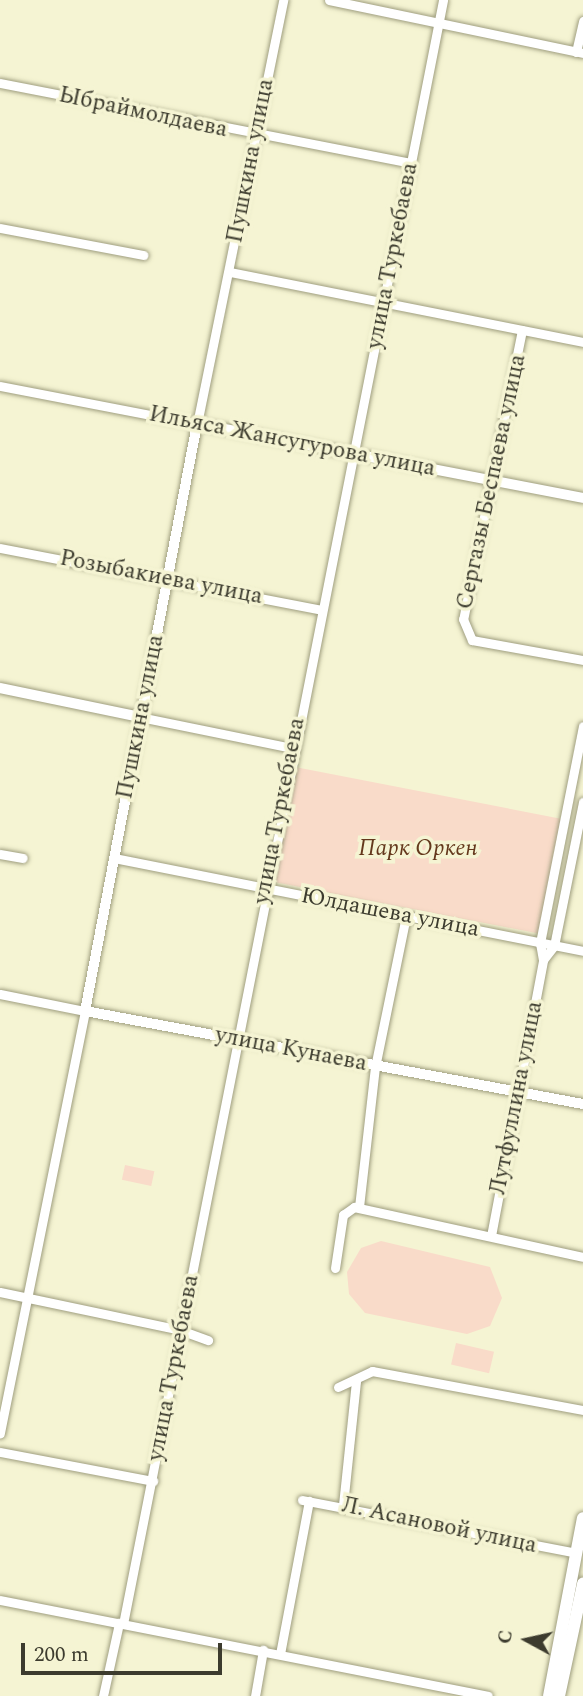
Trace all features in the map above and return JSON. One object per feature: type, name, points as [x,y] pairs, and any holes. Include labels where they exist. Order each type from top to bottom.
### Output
[{"type":"highway","points":[[549,1696],[583,1518]]},
{"type":"highway","points":[[559,1696],[583,1584]]},
{"type":"main road","name":"Ильяса Жансугурова улица","points":[[197,424],[583,498]]},
{"type":"main road","name":"Пушкина улица","points":[[85,1010],[197,424]]},
{"type":"main road","points":[[0,688],[140,717]]},
{"type":"main road","name":"улица Кунаева","points":[[85,1010],[375,1068],[583,1104]]},
{"type":"street","name":"Пушкина улица","points":[[197,424],[230,272],[282,0]]},
{"type":"street","points":[[329,0],[579,52],[583,21]]},
{"type":"street","name":"улица Туркебаева","points":[[103,1696],[153,1481],[292,748],[384,305],[443,0]]},
{"type":"street","name":"Ыбраймолдаева","points":[[0,83],[256,136],[411,163]]},
{"type":"street","points":[[0,228],[143,255]]},
{"type":"street","points":[[230,272],[384,305],[583,342]]},
{"type":"street","name":"Сергазы Беспаева улица","points":[[522,330],[463,619],[466,634],[472,640],[583,660]]},
{"type":"street","name":"Ильяса Жансугурова улица","points":[[0,386],[197,424]]},
{"type":"street","name":"Розыбакиева улица","points":[[0,548],[321,610]]},
{"type":"street","points":[[140,717],[292,748]]},
{"type":"street","name":"Лутфуллина улица","points":[[491,1236],[543,960],[540,943],[583,726]]},
{"type":"street","points":[[569,804],[583,805]]},
{"type":"street","name":"Лутфуллина улица","points":[[543,960],[554,946],[583,805]]},
{"type":"street","points":[[0,854],[23,858]]},
{"type":"street","name":"Юлдашева улица","points":[[114,859],[583,951]]},
{"type":"street","points":[[335,1268],[343,1215],[356,1205],[375,1068],[406,916]]},
{"type":"street","name":"улица Кунаева","points":[[0,993],[85,1010]]},
{"type":"street","name":"Пушкина улица","points":[[0,1434],[85,1010]]},
{"type":"street","points":[[356,1205],[583,1257]]},
{"type":"street","points":[[0,1292],[180,1329],[208,1340]]},
{"type":"street","points":[[338,1387],[356,1381],[372,1371],[583,1410]]},
{"type":"street","points":[[342,1505],[356,1381]]},
{"type":"street","points":[[0,1452],[153,1481]]},
{"type":"street","name":"Л. Асановой улица","points":[[280,1654],[305,1501],[342,1505],[576,1553]]},
{"type":"street","points":[[0,1600],[488,1696]]},
{"type":"street","points":[[255,1696],[263,1650]]},
{"type":"green space","name":"Парк Оркен","points":[[295,767],[562,819],[540,934],[273,882]]},
{"type":"green space","points":[[125,1165],[154,1171],[151,1186],[122,1180]]},
{"type":"green space","points":[[381,1241],[490,1267],[502,1298],[490,1326],[467,1334],[365,1313],[349,1294],[347,1272],[361,1248]]},
{"type":"green space","points":[[456,1343],[494,1352],[489,1373],[451,1364]]}]
